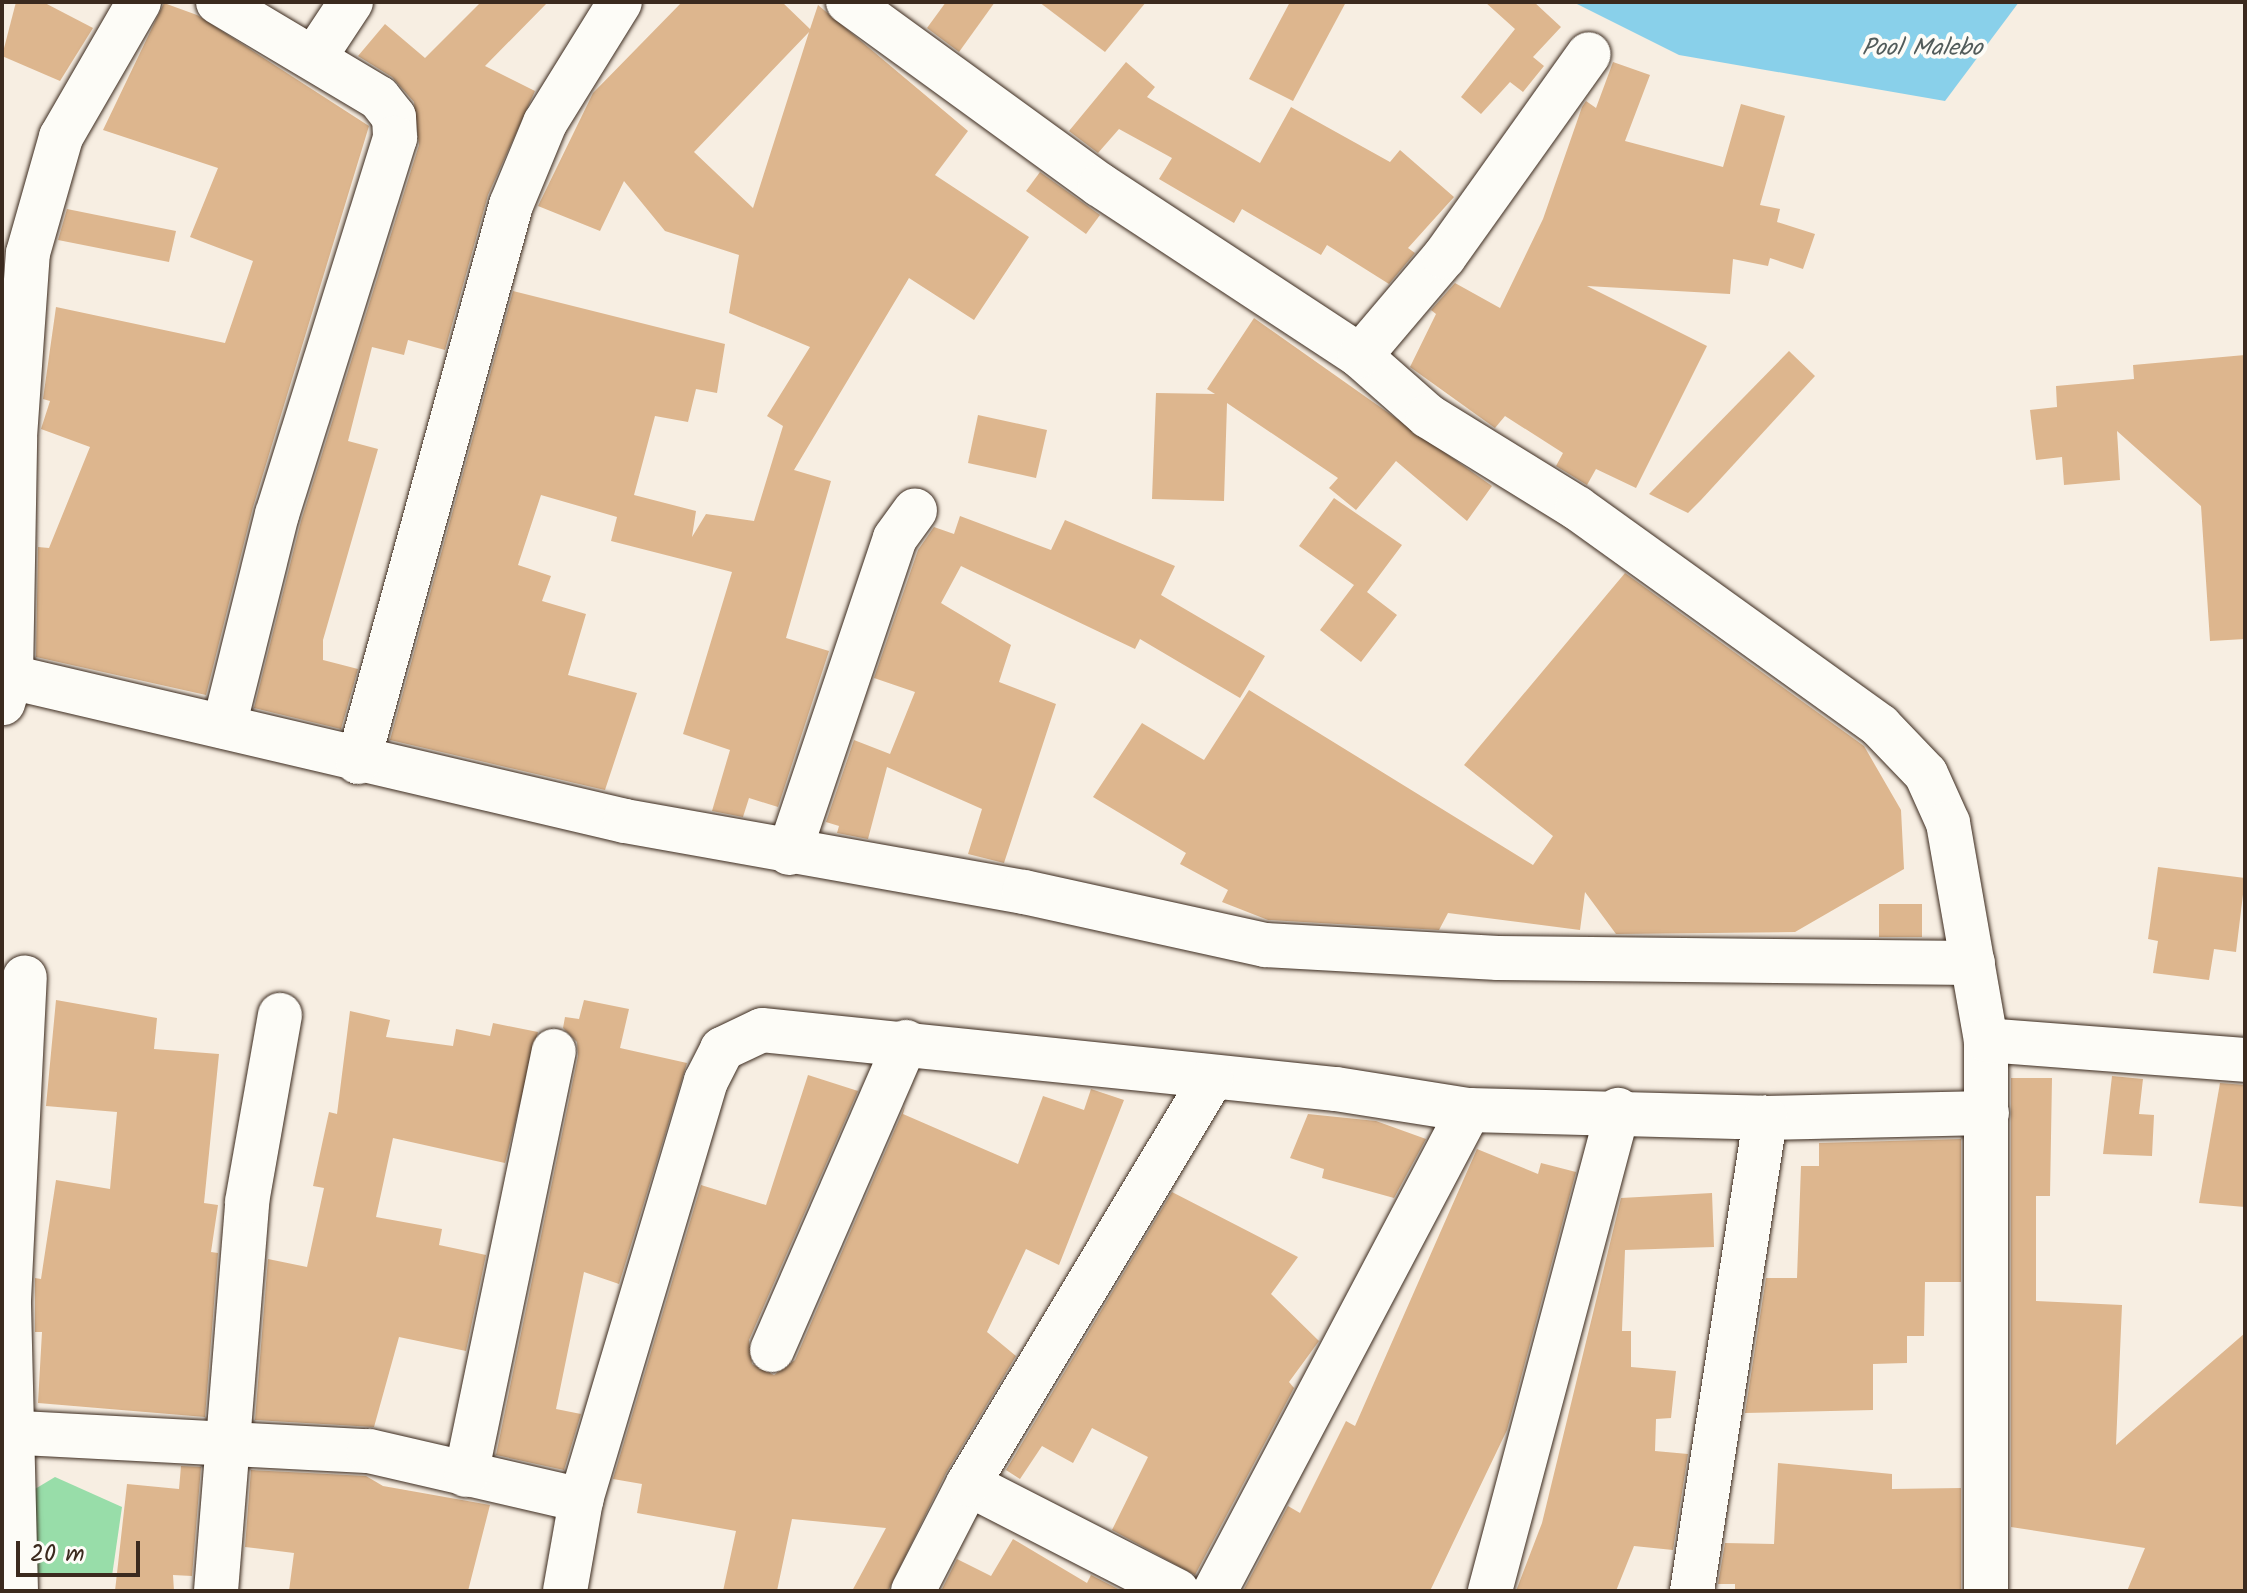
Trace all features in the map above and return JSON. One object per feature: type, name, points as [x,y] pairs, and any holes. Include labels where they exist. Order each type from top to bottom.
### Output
[{"type":"street","points":[[139,2],[61,137],[28,253],[15,437],[5,685],[224,726],[358,762],[789,853],[1024,892],[1265,945],[1498,958],[1973,963]]},
{"type":"street","points":[[218,2],[379,98],[394,117],[395,138],[277,514],[224,726]]},
{"type":"street","points":[[314,58],[351,2]]},
{"type":"street","points":[[358,762],[511,205],[545,123],[620,2]]},
{"type":"street","points":[[848,2],[1100,185],[1360,356],[1428,416],[1577,508],[1880,726],[1926,774],[1948,823],[1986,1040],[1986,1591]]},
{"type":"street","points":[[1360,356],[1444,257],[1589,54]]},
{"type":"street","points":[[789,853],[895,538],[915,510]]},
{"type":"street","points":[[16,1591],[9,1432],[9,1300],[25,977]]},
{"type":"street","points":[[216,1591],[233,1445],[247,1202],[280,1015]]},
{"type":"street","points":[[565,1591],[581,1500],[706,1081],[722,1049],[762,1030],[906,1042],[1469,1110],[1618,1110],[1765,1118],[1987,1113]]},
{"type":"street","points":[[1986,1040],[2245,1060]]},
{"type":"street","points":[[772,1350],[906,1042]]},
{"type":"street","points":[[466,1475],[554,1051]]},
{"type":"street","points":[[913,1591],[968,1484],[1211,1079]]},
{"type":"street","points":[[1215,1591],[1469,1110]]},
{"type":"street","points":[[1490,1591],[1618,1110]]},
{"type":"street","points":[[1692,1591],[1765,1118]]},
{"type":"street","points":[[9,1432],[369,1451],[581,1500]]},
{"type":"street","points":[[968,1484],[1177,1591]]},
{"type":"green space","points":[[55,1477],[122,1507],[112,1576],[19,1576],[20,1498]]},
{"type":"water","name":"Pool Malebo","points":[[1573,2],[2019,2],[1945,101],[1679,55]]},
{"type":"building","points":[[16,2],[43,2],[93,28],[60,81],[2,56]]},
{"type":"building","points":[[481,2],[548,2],[485,66],[535,91],[488,195],[445,350],[408,340],[404,355],[372,347],[348,441],[378,449],[323,640],[323,660],[358,669],[341,729],[254,708],[301,521],[419,145],[414,102],[392,77],[358,56],[385,24],[425,58]]},
{"type":"building","points":[[682,2],[782,2],[810,29],[818,5],[968,131],[935,175],[1029,237],[974,320],[909,278],[794,470],[831,481],[786,638],[829,651],[778,807],[749,798],[743,817],[712,811],[730,750],[683,734],[732,572],[611,541],[617,517],[541,495],[518,565],[551,576],[542,601],[586,614],[568,675],[637,693],[605,790],[390,740],[513,291],[725,344],[717,393],[696,389],[688,422],[655,416],[634,495],[696,511],[692,537],[706,514],[754,521],[783,426],[767,416],[810,347],[729,313],[739,255],[665,231],[624,181],[600,231],[538,206],[593,93]],"holes":[[[809,32],[753,208],[694,152]]]},
{"type":"building","points":[[946,2],[995,2],[959,52],[927,28]]},
{"type":"building","points":[[1039,2],[1146,2],[1105,52]]},
{"type":"building","points":[[1290,2],[1346,2],[1293,101],[1249,79]]},
{"type":"building","points":[[1485,2],[1534,2],[1561,27],[1533,57],[1544,66],[1523,92],[1510,82],[1481,114],[1461,97],[1515,29]]},
{"type":"building","points":[[164,3],[197,15],[369,126],[253,507],[206,695],[36,657],[38,547],[49,548],[90,447],[41,429],[50,401],[43,399],[56,307],[225,343],[253,261],[190,237],[218,168],[103,130]]},
{"type":"building","points":[[1126,62],[1155,87],[1147,97],[1260,163],[1291,107],[1390,162],[1400,150],[1454,197],[1408,248],[1415,253],[1389,284],[1327,245],[1321,255],[1242,209],[1234,223],[1159,179],[1172,158],[1119,129],[1098,153],[1069,131]]},
{"type":"building","points":[[1613,62],[1650,75],[1625,141],[1723,167],[1741,104],[1785,116],[1760,205],[1780,209],[1777,222],[1815,234],[1803,269],[1770,258],[1768,266],[1733,259],[1730,294],[1587,286],[1707,346],[1636,488],[1596,469],[1587,485],[1556,466],[1563,453],[1505,416],[1495,428],[1410,367],[1436,314],[1431,310],[1455,283],[1500,308],[1543,219],[1582,107],[1586,101],[1596,108]]},
{"type":"building","points":[[1040,172],[1100,215],[1086,234],[1026,191]]},
{"type":"building","points":[[67,209],[176,231],[169,262],[58,240]]},
{"type":"building","points":[[1254,318],[1492,486],[1467,521],[1396,461],[1356,510],[1329,488],[1338,478],[1227,403],[1224,501],[1152,499],[1156,393],[1215,394],[1207,389]]},
{"type":"building","points":[[1789,351],[1815,376],[1701,500],[1688,513],[1649,494]]},
{"type":"building","points":[[2245,355],[2245,639],[2210,641],[2201,506],[2117,431],[2120,480],[2064,485],[2062,457],[2036,460],[2030,410],[2057,407],[2056,386],[2134,379],[2133,365]]},
{"type":"building","points":[[978,415],[1047,430],[1036,478],[968,463]]},
{"type":"building","points":[[1334,498],[1402,545],[1367,592],[1397,615],[1361,662],[1320,630],[1354,585],[1299,546]]},
{"type":"building","points":[[960,516],[1051,550],[1065,520],[1175,566],[1161,595],[1265,656],[1240,698],[1140,639],[1135,649],[961,566],[941,603],[1011,645],[999,682],[1056,704],[1004,863],[968,854],[982,809],[887,767],[868,839],[837,833],[839,826],[826,822],[854,740],[890,754],[915,692],[874,678],[918,550],[934,527],[954,534]]},
{"type":"building","points":[[1625,573],[1864,746],[1901,810],[1904,869],[1795,932],[1616,934],[1585,892],[1580,930],[1448,913],[1439,930],[1268,920],[1222,902],[1228,890],[1180,864],[1186,853],[1093,797],[1142,723],[1204,760],[1249,690],[1533,865],[1553,836],[1464,765]]},
{"type":"building","points":[[2158,867],[2245,878],[2236,952],[2214,949],[2209,980],[2153,973],[2158,941],[2148,939]]},
{"type":"building","points":[[1879,904],[1922,904],[1922,937],[1879,937]]},
{"type":"building","points":[[56,1000],[157,1018],[154,1049],[219,1054],[204,1203],[218,1205],[211,1252],[218,1253],[205,1417],[38,1403],[42,1332],[35,1332],[35,1278],[41,1279],[56,1180],[110,1189],[117,1112],[46,1106]]},
{"type":"building","points":[[584,1000],[629,1009],[620,1048],[687,1063],[619,1284],[584,1272],[556,1409],[581,1414],[564,1470],[496,1455],[578,1056],[577,1042],[563,1028],[565,1017],[579,1019]]},
{"type":"building","points":[[350,1011],[390,1020],[386,1037],[453,1046],[456,1029],[490,1036],[493,1023],[538,1032],[505,1163],[393,1138],[376,1217],[442,1229],[439,1245],[486,1255],[466,1351],[399,1337],[374,1427],[255,1420],[268,1259],[307,1267],[324,1188],[313,1186],[329,1112],[337,1114]]},
{"type":"building","points":[[808,1075],[858,1091],[749,1340],[752,1364],[774,1375],[795,1360],[905,1106],[903,1114],[1018,1164],[1043,1096],[1084,1110],[1091,1089],[1124,1100],[1059,1265],[1026,1249],[987,1332],[1016,1356],[946,1473],[888,1591],[852,1591],[886,1528],[792,1519],[777,1591],[723,1591],[736,1531],[637,1513],[642,1484],[613,1479],[701,1185],[766,1205]]},
{"type":"building","points":[[2112,1076],[2143,1079],[2139,1114],[2154,1115],[2152,1156],[2103,1154]]},
{"type":"building","points":[[2011,1078],[2052,1078],[2050,1196],[2036,1196],[2036,1301],[2122,1305],[2116,1445],[2245,1333],[2245,1591],[2127,1591],[2145,1548],[2011,1527]]},
{"type":"building","points":[[2220,1083],[2245,1085],[2245,1207],[2199,1203]]},
{"type":"building","points":[[1308,1114],[1376,1121],[1426,1139],[1394,1198],[1322,1178],[1324,1169],[1290,1158]]},
{"type":"building","points":[[1961,1139],[1961,1282],[1925,1282],[1924,1336],[1907,1336],[1907,1363],[1873,1364],[1873,1410],[1745,1413],[1766,1278],[1797,1278],[1801,1166],[1819,1166],[1819,1143]]},
{"type":"building","points":[[1477,1149],[1538,1174],[1541,1163],[1576,1172],[1507,1430],[1430,1591],[1243,1591],[1288,1506],[1300,1513],[1346,1421],[1355,1426]]},
{"type":"building","points":[[1172,1192],[1298,1257],[1271,1294],[1319,1341],[1289,1382],[1294,1388],[1195,1575],[1112,1530],[1148,1457],[1092,1428],[1073,1463],[1042,1446],[1020,1479],[1006,1470]]},
{"type":"building","points":[[1712,1193],[1714,1247],[1625,1250],[1622,1331],[1631,1331],[1631,1367],[1676,1371],[1671,1418],[1656,1419],[1655,1451],[1688,1454],[1673,1550],[1634,1546],[1616,1591],[1516,1591],[1542,1523],[1621,1198]]},
{"type":"building","points":[[1778,1463],[1892,1474],[1892,1489],[1961,1488],[1961,1589],[1735,1591],[1735,1584],[1718,1584],[1725,1543],[1774,1544]]},
{"type":"building","points":[[181,1466],[201,1467],[192,1576],[173,1575],[174,1591],[115,1591],[127,1484],[179,1489]]},
{"type":"building","points":[[251,1470],[366,1476],[383,1486],[490,1505],[468,1591],[289,1591],[294,1553],[245,1547]]},
{"type":"building","points":[[1013,1539],[1087,1583],[1091,1575],[1122,1591],[941,1591],[957,1559],[991,1576]]}]
